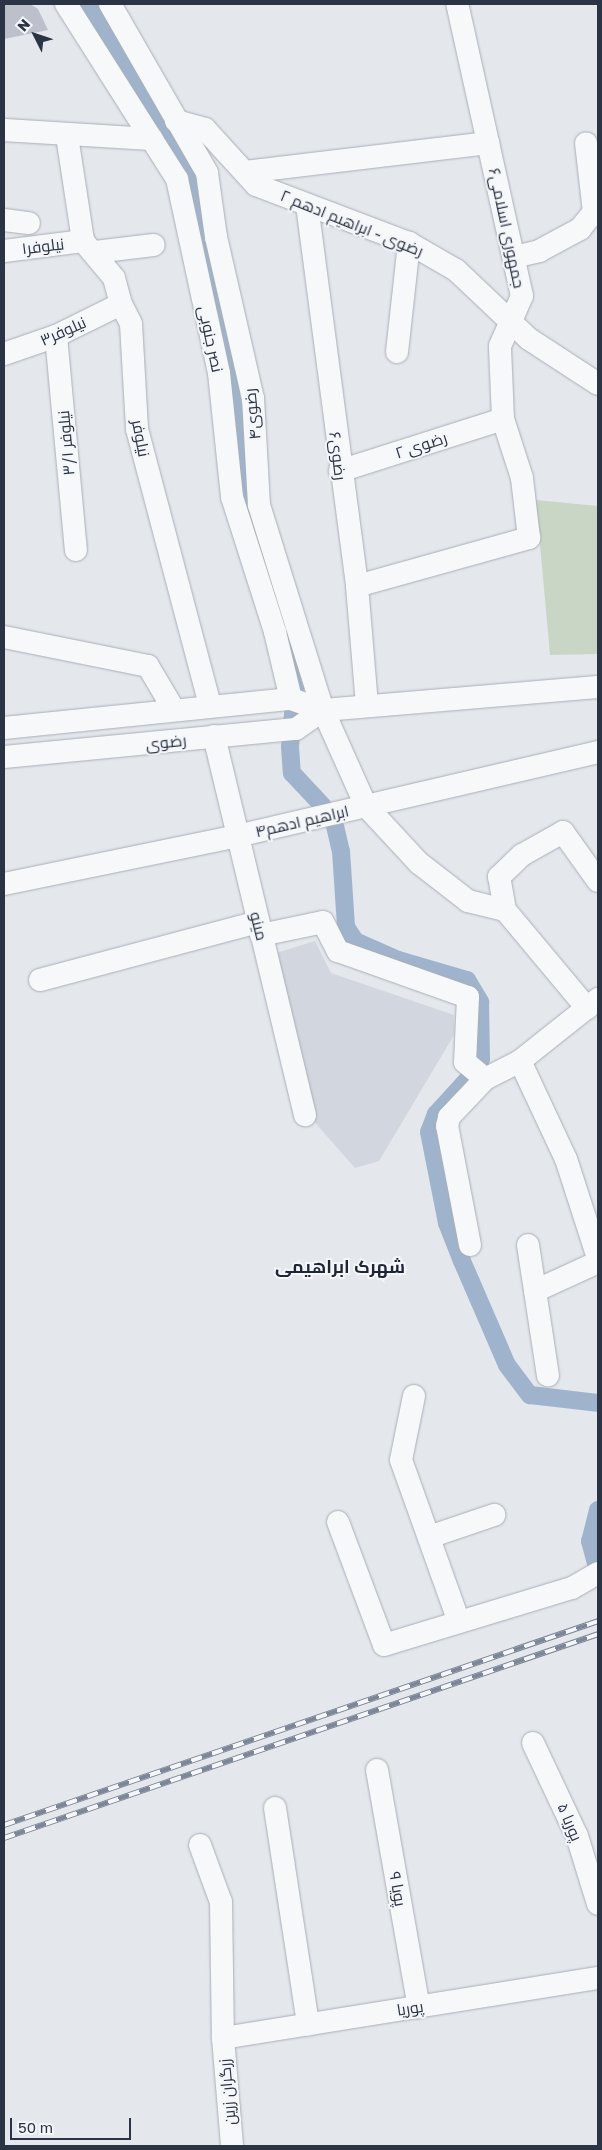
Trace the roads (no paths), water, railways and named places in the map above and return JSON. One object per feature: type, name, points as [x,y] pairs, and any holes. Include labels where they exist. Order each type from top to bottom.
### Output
[{"type":"street","name":"نصر جنوبی","points":[[66,4],[178,179],[219,373],[232,497],[275,632],[291,699]]},
{"type":"street","name":"رضوی۴","points":[[110,4],[173,122],[207,173],[216,237],[253,398],[259,504],[323,710],[366,806],[419,863],[468,901],[505,910]]},
{"type":"street","name":"جمهوری اسلامی۶","points":[[356,586],[529,538],[522,478],[503,419],[500,346],[522,296],[457,4]]},
{"type":"street","points":[[4,130],[67,136],[152,139],[173,122]]},
{"type":"street","name":"رضوی - ابراهیم ادهم ۲","points":[[173,122],[205,129],[256,185],[410,243],[456,270],[529,339],[598,384]]},
{"type":"street","name":"نیلوفر","points":[[67,136],[89,246],[114,278],[120,304],[131,324],[137,429],[210,706]]},
{"type":"street","points":[[245,172],[488,143]]},
{"type":"street","points":[[514,258],[539,251],[580,229],[594,212],[586,143]]},
{"type":"street","name":"رضوی۶","points":[[307,205],[356,586],[367,706]]},
{"type":"street","points":[[4,220],[29,223]]},
{"type":"street","points":[[397,352],[410,243]]},
{"type":"street","name":"نیلوفر۱","points":[[4,251],[89,246],[154,245]]},
{"type":"street","name":"نیلوفر۳","points":[[4,354],[56,336],[120,304]]},
{"type":"street","name":"نیلوفر ۳/۱","points":[[56,336],[76,550]]},
{"type":"street","name":"رضوی ۲","points":[[340,470],[503,419]]},
{"type":"street","points":[[4,637],[148,666],[174,710]]},
{"type":"street","name":"رضوی","points":[[4,728],[291,699],[323,710],[598,687]]},
{"type":"street","name":"رضوی","points":[[4,757],[296,729],[323,710]]},
{"type":"street","points":[[33,725],[37,753]]},
{"type":"street","name":"مینو","points":[[214,736],[305,1115]]},
{"type":"street","name":"ابراهیم ادهم۴","points":[[4,884],[237,836],[598,752]]},
{"type":"street","points":[[470,1245],[447,1126],[450,1117],[485,1079],[520,1061],[593,1004],[505,910],[499,877],[522,855],[563,832],[598,881]]},
{"type":"street","points":[[40,980],[260,929],[323,922],[338,951],[468,997],[465,1062],[485,1079]]},
{"type":"street","points":[[520,1061],[566,1159],[598,1258]]},
{"type":"street","points":[[528,1245],[548,1375]]},
{"type":"street","points":[[535,1291],[598,1262]]},
{"type":"street","points":[[414,1396],[401,1460],[459,1622]]},
{"type":"street","points":[[429,1537],[494,1515]]},
{"type":"street","points":[[338,1522],[384,1645],[572,1588],[590,1576]]},
{"type":"street","name":"پوریا ۵","points":[[534,1743],[577,1836],[598,1904]]},
{"type":"street","name":"پویا ۹","points":[[378,1770],[419,2007]]},
{"type":"street","points":[[275,1808],[308,2024]]},
{"type":"street","name":"زرگران زرین","points":[[200,1845],[220,1902],[223,2038],[232,2146]]},
{"type":"street","name":"پوریا","points":[[223,2038],[598,1978]]},
{"type":"waterway","points":[[87,4],[194,179],[250,504]]},
{"type":"waterway","points":[[287,626],[296,683],[290,747],[292,773],[323,806]]},
{"type":"waterway","points":[[335,826],[341,851],[346,927],[355,941],[398,960],[467,980],[480,1002],[481,1060]]},
{"type":"waterway","points":[[467,1080],[436,1114],[429,1132],[447,1223],[462,1261],[507,1365],[530,1395],[598,1403]]},
{"type":"waterway","points":[[598,1510],[590,1541],[598,1571]]},
{"type":"railway","points":[[4,1825],[598,1621]]},
{"type":"railway","points":[[4,1838],[598,1634]]},
{"type":"district","name":"شهرک ابراهیمی","points":[[340,1266]]}]
